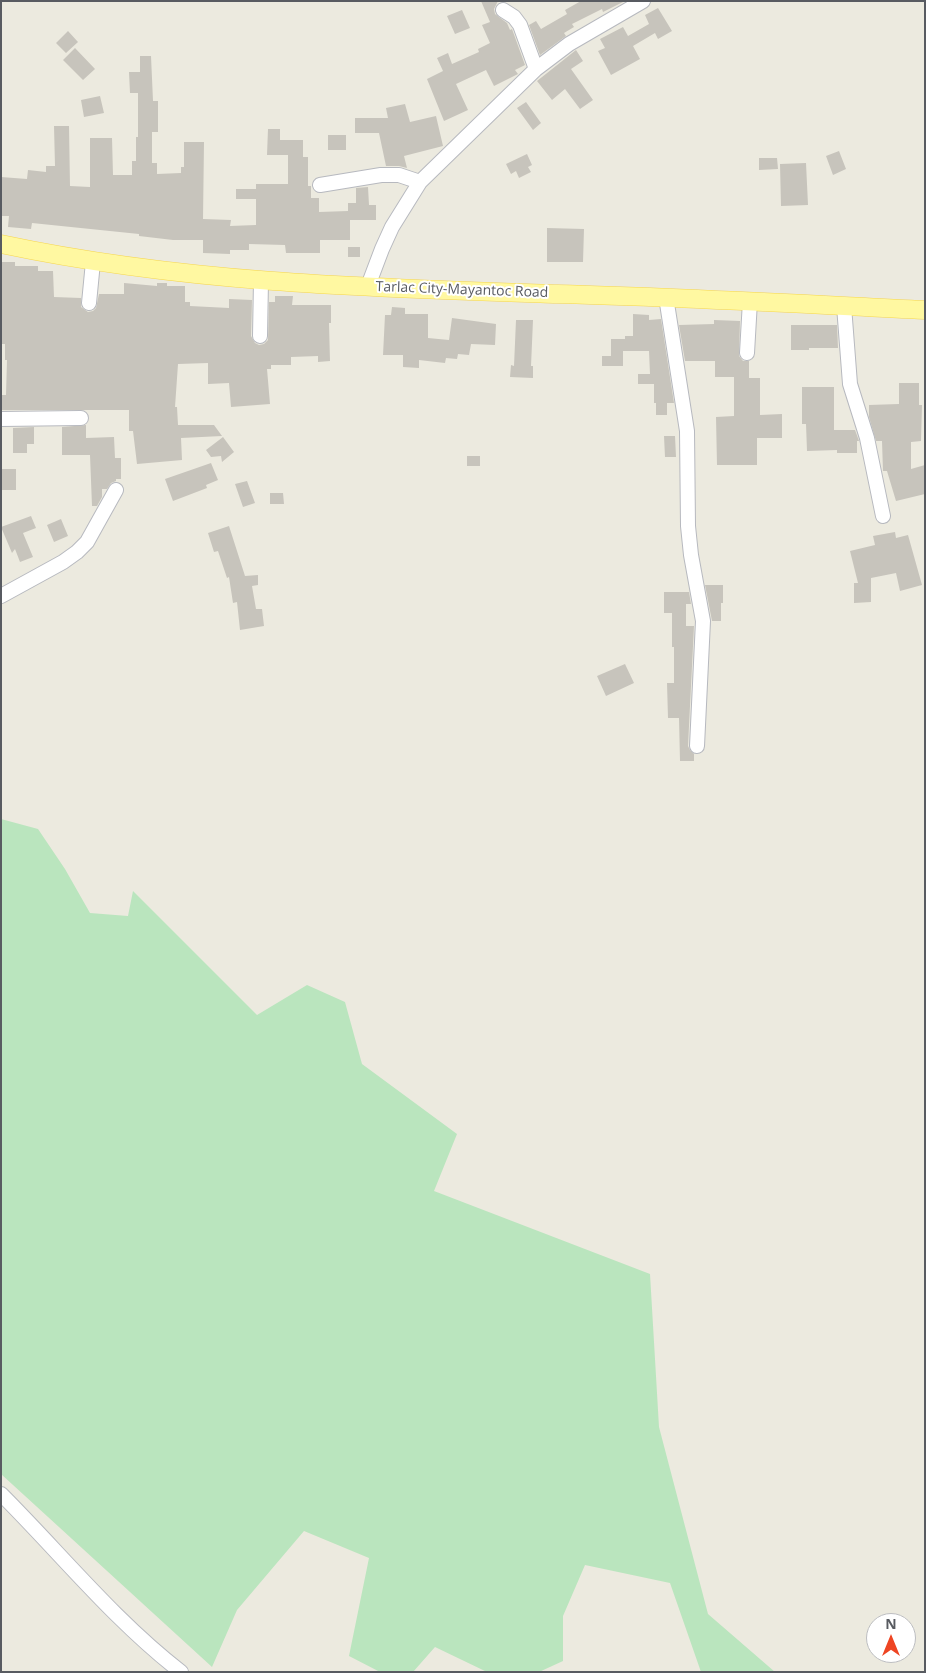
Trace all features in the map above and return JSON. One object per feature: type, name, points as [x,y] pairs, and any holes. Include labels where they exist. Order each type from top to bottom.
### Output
[{"type":"main road","name":"Tarlac City-Mayantoc Road","points":[[1,244],[93,262],[191,275],[261,281],[666,297],[925,310]]},
{"type":"street","points":[[368,286],[392,227],[420,182],[536,70],[569,44],[643,1]]},
{"type":"street","points":[[503,10],[514,17],[520,24],[536,70]]},
{"type":"street","points":[[320,184],[381,176],[399,176],[420,182]]},
{"type":"street","points":[[89,304],[93,262]]},
{"type":"street","points":[[260,336],[261,281]]},
{"type":"street","points":[[666,297],[687,431],[688,526],[702,621],[697,746]]},
{"type":"street","points":[[747,353],[750,301]]},
{"type":"street","points":[[844,306],[850,384],[867,438],[883,516]]},
{"type":"street","points":[[1,419],[81,418]]},
{"type":"street","points":[[1,596],[63,562],[77,552],[87,542],[116,490]]},
{"type":"street","points":[[1,1494],[101,1599],[157,1653],[181,1672]]},
{"type":"green space","points":[[1,819],[38,829],[65,869],[90,913],[128,916],[133,891],[257,1015],[307,985],[345,1002],[362,1064],[457,1134],[434,1191],[650,1274],[659,1427],[708,1614],[775,1672],[701,1672],[670,1583],[585,1565],[563,1616],[563,1661],[539,1672],[487,1672],[435,1647],[413,1672],[380,1672],[349,1656],[369,1558],[304,1531],[237,1610],[212,1667],[1,1474]]},
{"type":"building","points":[[481,1],[498,1],[494,9],[495,14],[507,23],[510,30],[512,29],[525,65],[515,70],[518,74],[494,86],[486,70],[456,84],[468,110],[444,121],[427,79],[443,71],[437,58],[448,53],[452,64],[479,52],[478,49],[490,43],[482,25],[490,22]]},
{"type":"building","points":[[581,1],[625,1],[603,12],[602,9],[572,24],[574,27],[564,33],[566,36],[540,55],[529,25],[536,21],[541,29],[567,14],[565,10]]},
{"type":"building","points":[[658,8],[672,31],[658,39],[655,33],[633,46],[640,59],[611,75],[598,51],[605,48],[600,39],[623,27],[628,36],[649,24],[645,15]]},
{"type":"building","points":[[462,10],[470,28],[455,34],[447,16]]},
{"type":"building","points":[[68,31],[78,42],[66,53],[56,43]]},
{"type":"building","points":[[75,48],[95,69],[83,80],[63,60]]},
{"type":"building","points":[[576,50],[583,61],[571,69],[593,100],[580,109],[565,89],[552,100],[537,81]]},
{"type":"building","points":[[140,56],[151,56],[153,101],[158,101],[158,132],[152,132],[152,163],[157,163],[157,174],[181,173],[181,167],[184,167],[184,142],[204,142],[203,219],[231,220],[230,226],[256,225],[256,199],[236,199],[236,189],[256,189],[256,184],[288,184],[288,155],[267,155],[268,129],[280,129],[280,140],[303,140],[303,157],[308,157],[308,186],[311,186],[311,198],[319,198],[319,212],[348,211],[348,203],[356,203],[356,188],[368,187],[369,205],[376,205],[376,220],[350,220],[350,240],[320,240],[320,253],[286,253],[285,245],[249,244],[249,250],[230,250],[230,254],[203,253],[203,240],[173,240],[139,236],[139,234],[32,223],[31,229],[8,227],[9,216],[1,216],[1,177],[27,179],[28,170],[46,172],[46,166],[55,166],[54,126],[69,126],[70,186],[90,187],[90,138],[112,138],[113,175],[132,175],[132,161],[136,161],[136,137],[138,137],[138,93],[130,93],[129,72],[140,72]]},
{"type":"building","points":[[100,96],[104,113],[84,117],[81,100]]},
{"type":"building","points":[[526,102],[541,123],[533,130],[517,108]]},
{"type":"building","points":[[405,104],[410,122],[436,116],[443,146],[404,156],[407,168],[386,166],[379,133],[355,133],[355,118],[388,118],[386,108]]},
{"type":"building","points":[[328,135],[346,135],[346,150],[328,150]]},
{"type":"building","points":[[839,151],[846,169],[833,175],[826,156]]},
{"type":"building","points":[[527,154],[532,165],[528,167],[531,172],[519,178],[516,171],[511,174],[506,164]]},
{"type":"building","points":[[759,158],[777,158],[778,169],[759,170]]},
{"type":"building","points":[[806,163],[808,205],[781,206],[780,164]]},
{"type":"building","points":[[547,228],[584,229],[583,262],[547,262]]},
{"type":"building","points":[[348,247],[360,247],[360,257],[348,257]]},
{"type":"building","points":[[2,262],[15,262],[15,266],[38,266],[38,271],[53,271],[54,297],[81,298],[81,307],[88,312],[96,308],[99,294],[124,294],[124,283],[157,286],[157,283],[167,283],[167,286],[185,286],[185,302],[190,302],[190,306],[229,308],[229,299],[252,300],[251,336],[255,343],[259,345],[264,344],[268,340],[269,302],[275,302],[275,296],[293,296],[292,305],[331,305],[331,323],[329,323],[330,361],[318,362],[318,356],[291,357],[291,365],[271,365],[271,369],[267,369],[270,404],[231,407],[229,383],[208,384],[208,363],[178,364],[175,407],[177,407],[178,425],[214,425],[222,436],[181,438],[182,460],[137,464],[133,431],[129,431],[129,410],[1,410],[1,395],[6,395],[7,360],[5,360],[5,344],[1,344]]},
{"type":"building","points":[[392,307],[405,308],[405,314],[428,314],[428,338],[449,340],[452,318],[496,324],[495,345],[471,344],[469,355],[458,354],[457,359],[446,358],[445,363],[419,360],[419,368],[403,367],[403,355],[383,355],[385,315],[391,315]]},
{"type":"building","points":[[633,314],[649,315],[649,320],[661,319],[674,403],[667,403],[667,415],[656,415],[654,384],[638,384],[638,374],[650,374],[649,351],[623,351],[623,366],[602,366],[602,356],[611,356],[611,339],[625,339],[625,336],[633,336]]},
{"type":"building","points":[[516,320],[533,320],[531,366],[533,366],[533,378],[510,377],[511,365],[514,366]]},
{"type":"building","points":[[714,320],[740,321],[739,356],[743,361],[749,361],[749,378],[760,378],[760,415],[782,414],[782,438],[757,438],[757,465],[717,465],[716,417],[734,416],[734,377],[715,377],[715,361],[685,361],[679,325],[714,324]]},
{"type":"building","points":[[791,325],[837,325],[838,348],[791,350]]},
{"type":"building","points":[[899,383],[919,383],[919,405],[922,405],[921,441],[911,442],[911,469],[925,465],[925,494],[896,501],[887,471],[883,471],[882,441],[876,441],[869,417],[869,405],[899,404]]},
{"type":"building","points":[[802,387],[834,387],[834,430],[855,430],[859,441],[857,441],[857,453],[837,453],[837,450],[807,451],[806,424],[802,424]]},
{"type":"building","points":[[86,425],[86,438],[114,437],[115,458],[121,458],[121,479],[116,479],[107,489],[102,489],[102,497],[97,506],[92,506],[90,455],[62,455],[62,427]]},
{"type":"building","points":[[34,427],[34,444],[27,444],[27,453],[13,453],[13,428]]},
{"type":"building","points":[[664,436],[675,436],[676,457],[665,457]]},
{"type":"building","points":[[223,437],[234,452],[222,462],[221,456],[211,457],[206,450]]},
{"type":"building","points":[[467,456],[480,456],[480,466],[467,466]]},
{"type":"building","points":[[211,463],[218,480],[206,485],[207,488],[173,501],[165,479]]},
{"type":"building","points":[[1,469],[16,469],[16,490],[1,490]]},
{"type":"building","points":[[247,481],[255,503],[243,507],[235,484]]},
{"type":"building","points":[[270,493],[283,493],[284,504],[270,504]]},
{"type":"building","points":[[31,516],[36,528],[23,533],[33,557],[20,562],[15,549],[12,553],[1,527]]},
{"type":"building","points":[[61,519],[68,536],[54,542],[47,525]]},
{"type":"building","points":[[229,526],[245,576],[258,575],[258,585],[252,586],[256,609],[262,609],[264,626],[240,630],[237,602],[233,603],[229,577],[227,578],[218,551],[214,552],[208,533]]},
{"type":"building","points":[[895,532],[896,538],[908,535],[922,585],[900,591],[896,573],[871,578],[871,602],[854,603],[854,583],[858,583],[850,551],[875,545],[873,536]]},
{"type":"building","points":[[705,585],[723,585],[721,621],[712,621]]},
{"type":"building","points":[[664,592],[689,592],[691,604],[686,604],[686,626],[694,626],[688,746],[694,754],[694,761],[680,761],[679,718],[668,718],[667,683],[674,683],[674,647],[672,647],[672,613],[664,613]]},
{"type":"building","points":[[625,664],[634,683],[606,696],[597,676]]}]
